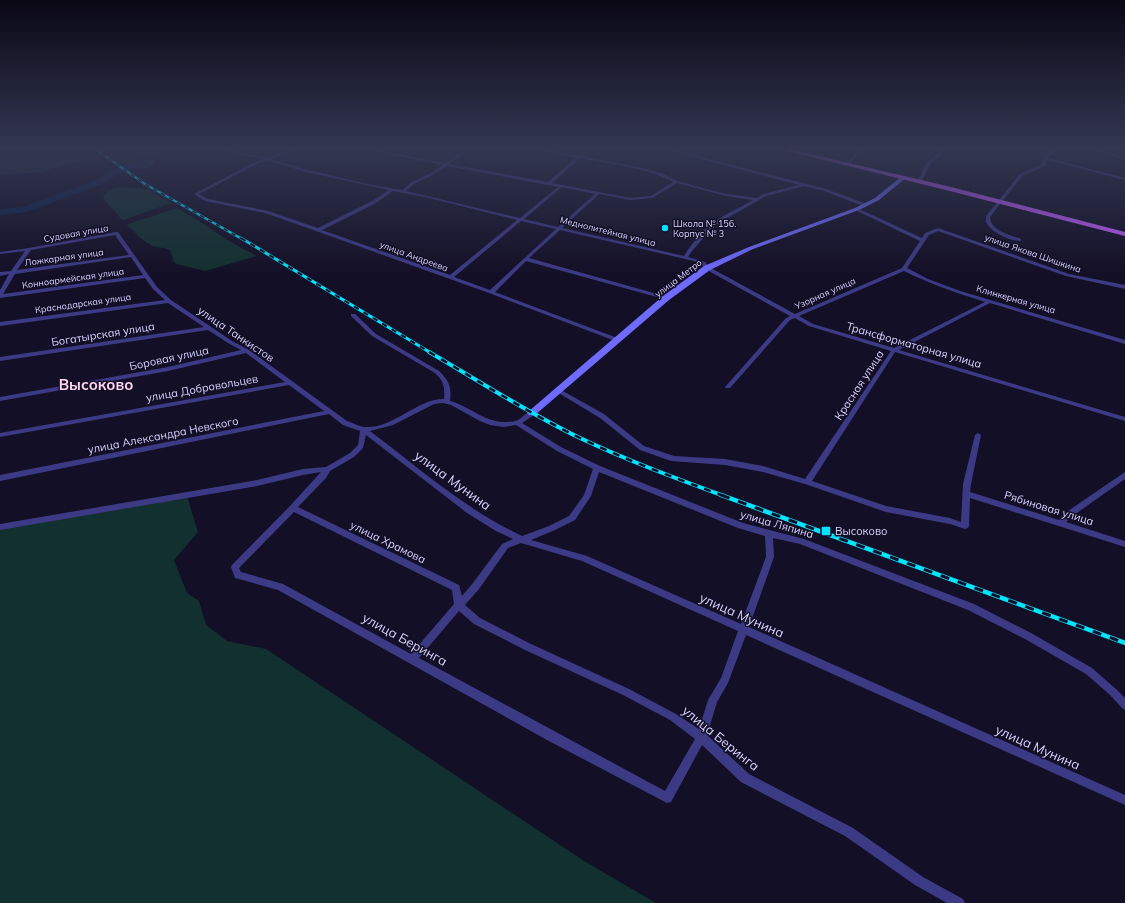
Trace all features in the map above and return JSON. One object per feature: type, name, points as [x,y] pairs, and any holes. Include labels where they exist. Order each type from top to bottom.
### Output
[{"type":"main road","points":[[957,190],[1125,234]]},
{"type":"street","name":"улица Андреева","points":[[203,190],[196,194],[207,200],[218,203],[266,212],[491,292],[618,340]]},
{"type":"street","points":[[318,230],[374,202],[392,190]]},
{"type":"street","name":"Меднолитейная улица","points":[[393,190],[696,260],[703,263],[707,268]]},
{"type":"street","points":[[450,278],[557,190]]},
{"type":"street","points":[[583,190],[630,199],[641,199],[652,197],[663,190]]},
{"type":"street","points":[[710,190],[756,199]]},
{"type":"street","name":"улица Метро","points":[[685,258],[710,227],[756,199],[781,190]]},
{"type":"street","points":[[825,190],[865,205]]},
{"type":"street","name":"улица Метро","points":[[532,413],[666,298],[707,268],[751,248],[857,209],[877,199],[888,190]]},
{"type":"street","points":[[1009,190],[988,217],[988,223],[996,230],[1019,240]]},
{"type":"street","points":[[491,292],[598,193]]},
{"type":"street","points":[[857,209],[922,240],[904,269]]},
{"type":"street","name":"улица Якова Шишкина","points":[[922,240],[927,234],[938,229],[1068,274],[1125,287]]},
{"type":"street","name":"Судовая улица","points":[[28,249],[116,234]]},
{"type":"street","name":"улица Танкистов","points":[[116,234],[131,256],[148,276],[155,288],[169,301],[247,351],[345,423],[364,430]]},
{"type":"street","points":[[0,253],[28,249]]},
{"type":"street","points":[[0,296],[12,272],[28,249]]},
{"type":"street","name":"Ложкарная улица","points":[[0,274],[131,256]]},
{"type":"street","points":[[525,259],[666,298]]},
{"type":"street","name":"Трансформаторная улица","points":[[707,268],[811,326],[1125,419]]},
{"type":"street","name":"Клинкерная улица","points":[[904,269],[926,280],[1125,342]]},
{"type":"street","name":"Узорная улица","points":[[728,387],[788,319],[904,269]]},
{"type":"street","name":"Конноармейская улица","points":[[0,296],[148,276]]},
{"type":"street","name":"Краснодарская улица","points":[[0,324],[169,301]]},
{"type":"street","name":"Красная улица","points":[[807,482],[894,350],[991,301]]},
{"type":"street","points":[[353,315],[374,335],[437,372],[444,378],[447,385],[447,401]]},
{"type":"street","name":"Богатырская улица","points":[[0,360],[210,328]]},
{"type":"street","name":"Боровая улица","points":[[0,398],[168,369],[247,351]]},
{"type":"street","name":"улица Добровольцев","points":[[0,435],[289,383]]},
{"type":"street","points":[[559,391],[602,416],[642,448],[674,459],[725,462],[763,469],[807,482],[886,509],[950,521],[964,526],[967,484],[978,435]]},
{"type":"street","points":[[0,527],[257,483],[303,472],[327,469],[352,455],[361,446],[364,430],[374,430],[386,426],[433,402],[447,401],[481,420],[505,425],[517,423],[532,413]]},
{"type":"street","name":"улица Александра Невского","points":[[0,478],[330,412]]},
{"type":"street","name":"улица Ляпина","points":[[517,423],[597,468],[741,526],[801,541],[971,607],[1028,636],[1089,672],[1113,692],[1125,705]]},
{"type":"street","name":"улица Мунина","points":[[364,430],[470,511],[521,539],[584,558],[1125,800]]},
{"type":"street","points":[[412,659],[476,586],[505,546],[552,528],[572,518],[586,496],[597,468]]},
{"type":"street","points":[[293,508],[323,476],[327,469]]},
{"type":"street","points":[[1061,523],[1071,513],[1125,476]]},
{"type":"street","name":"Рябиновая улица","points":[[966,494],[1125,544]]},
{"type":"street","name":"улица Беринга","points":[[293,508],[235,567],[238,574],[280,587],[667,798],[701,738]]},
{"type":"street","name":"улица Храмова","points":[[293,508],[456,588],[459,606]]},
{"type":"street","points":[[701,738],[713,700],[725,680],[770,557],[769,534]]},
{"type":"street","name":"улица Беринга","points":[[459,606],[484,624],[528,647],[626,692],[673,717],[701,738],[745,778],[848,832],[919,881],[959,903]]},
{"type":"green space","points":[[150,190],[171,203],[124,220],[121,219],[103,198],[108,191]]},
{"type":"green space","points":[[177,208],[236,245],[257,256],[205,271],[177,264],[174,262],[170,250],[149,244],[127,226],[128,224]]},
{"type":"green space","points":[[187,496],[198,532],[174,560],[187,593],[199,601],[206,625],[227,641],[266,649],[584,861],[656,903],[0,903],[0,528]]},
{"type":"waterway","points":[[0,212],[24,210],[77,190]]},
{"type":"railway","points":[[156,190],[242,239]]},
{"type":"railway","points":[[241,238],[431,353]]},
{"type":"railway","points":[[429,352],[523,407],[580,438],[669,476],[724,496]]},
{"type":"railway","points":[[721,495],[1125,643]]},
{"type":"place","name":"Школа № 156. Корпус № 3","points":[[665,228]]},
{"type":"place","name":"Высоково","points":[[826,531]]},
{"type":"district","name":"Высоково","points":[[96,384]]}]
